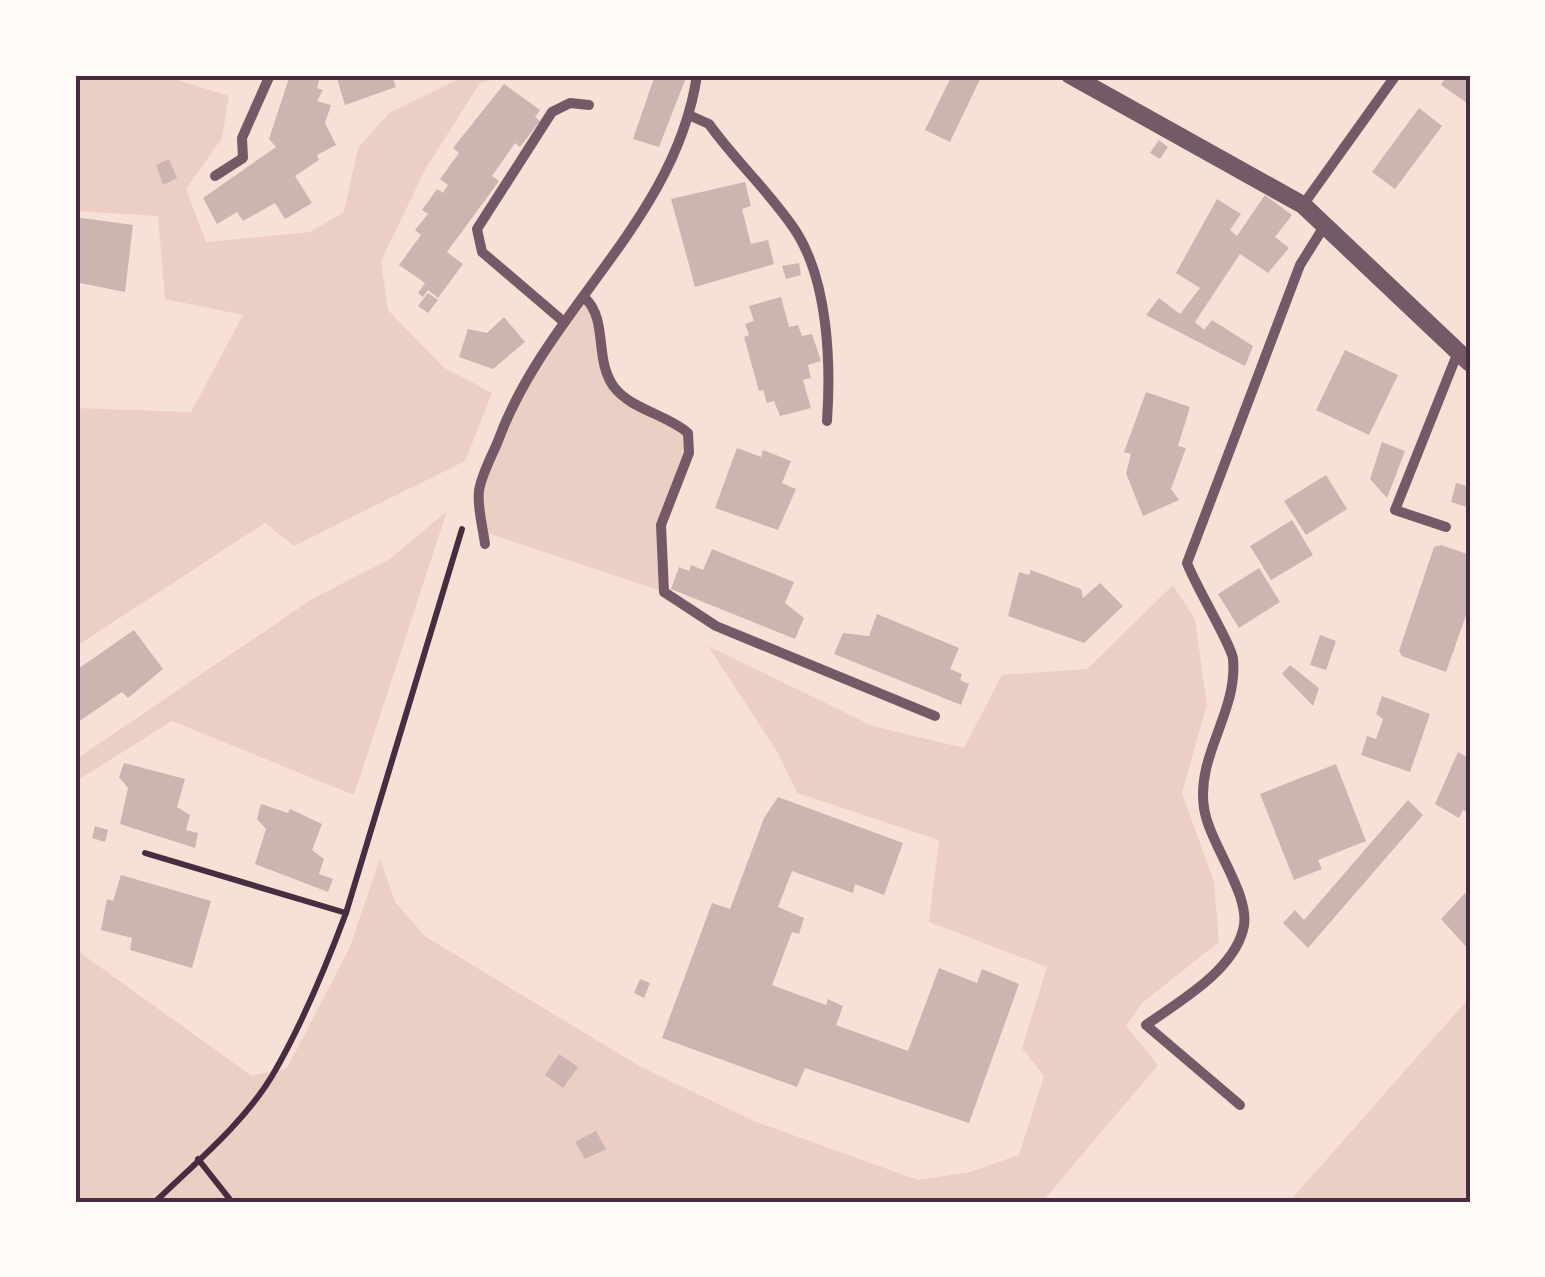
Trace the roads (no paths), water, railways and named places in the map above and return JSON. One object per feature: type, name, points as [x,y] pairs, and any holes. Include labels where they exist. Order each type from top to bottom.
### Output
[{"type":"street","points":[[215,176],[244,158],[242,138],[270,75]]},
{"type":"street","points":[[485,544],[479,491],[514,395],[564,322],[586,298],[654,192],[691,116],[697,75]]},
{"type":"street","points":[[1070,75],[1252,172],[1303,205],[1464,357],[1396,510],[1446,527]]},
{"type":"street","points":[[1303,205],[1396,75]]},
{"type":"street","points":[[564,322],[482,252],[477,229],[552,112],[570,103],[589,104]]},
{"type":"street","points":[[691,116],[709,124],[795,230],[812,260],[831,362],[827,421]]},
{"type":"street","points":[[1240,1104],[1146,1025],[1223,964],[1244,930],[1242,904],[1215,847],[1204,808],[1204,770],[1230,694],[1233,656],[1200,598],[1187,563],[1300,265],[1325,225]]},
{"type":"street","points":[[586,298],[597,310],[602,360],[612,385],[628,399],[688,433],[689,453],[661,525],[664,592],[716,626],[935,716]]}]
